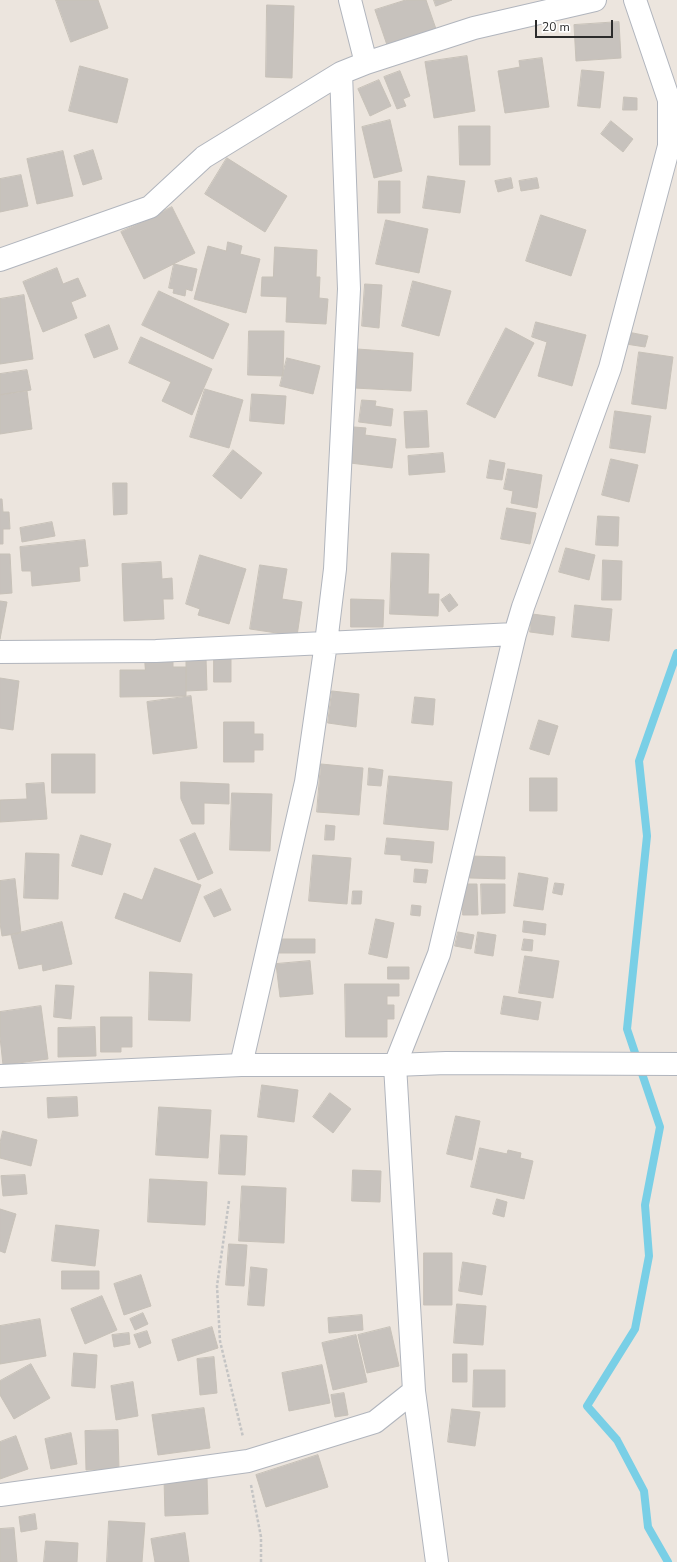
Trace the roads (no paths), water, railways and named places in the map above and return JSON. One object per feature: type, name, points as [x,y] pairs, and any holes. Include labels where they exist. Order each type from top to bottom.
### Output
[{"type":"street","points":[[350,0],[366,63]]},
{"type":"street","points":[[0,260],[150,207],[204,157],[340,73],[366,63],[474,28],[595,0]]},
{"type":"street","points":[[437,1562],[414,1391],[395,1065],[439,954],[515,634],[523,607],[610,368],[670,146],[669,100],[635,0]]},
{"type":"street","points":[[242,1065],[306,782],[335,568],[349,289],[340,73]]},
{"type":"street","points":[[0,652],[156,651],[515,634]]},
{"type":"street","points":[[0,1076],[242,1065],[395,1065],[446,1063],[677,1064]]},
{"type":"street","points":[[0,1495],[248,1461],[375,1422],[414,1391]]},
{"type":"waterway","points":[[668,1562],[648,1527],[644,1491],[617,1440],[587,1406],[635,1329],[649,1256],[645,1205],[660,1127],[627,1029],[647,836],[639,761],[677,653]]}]
